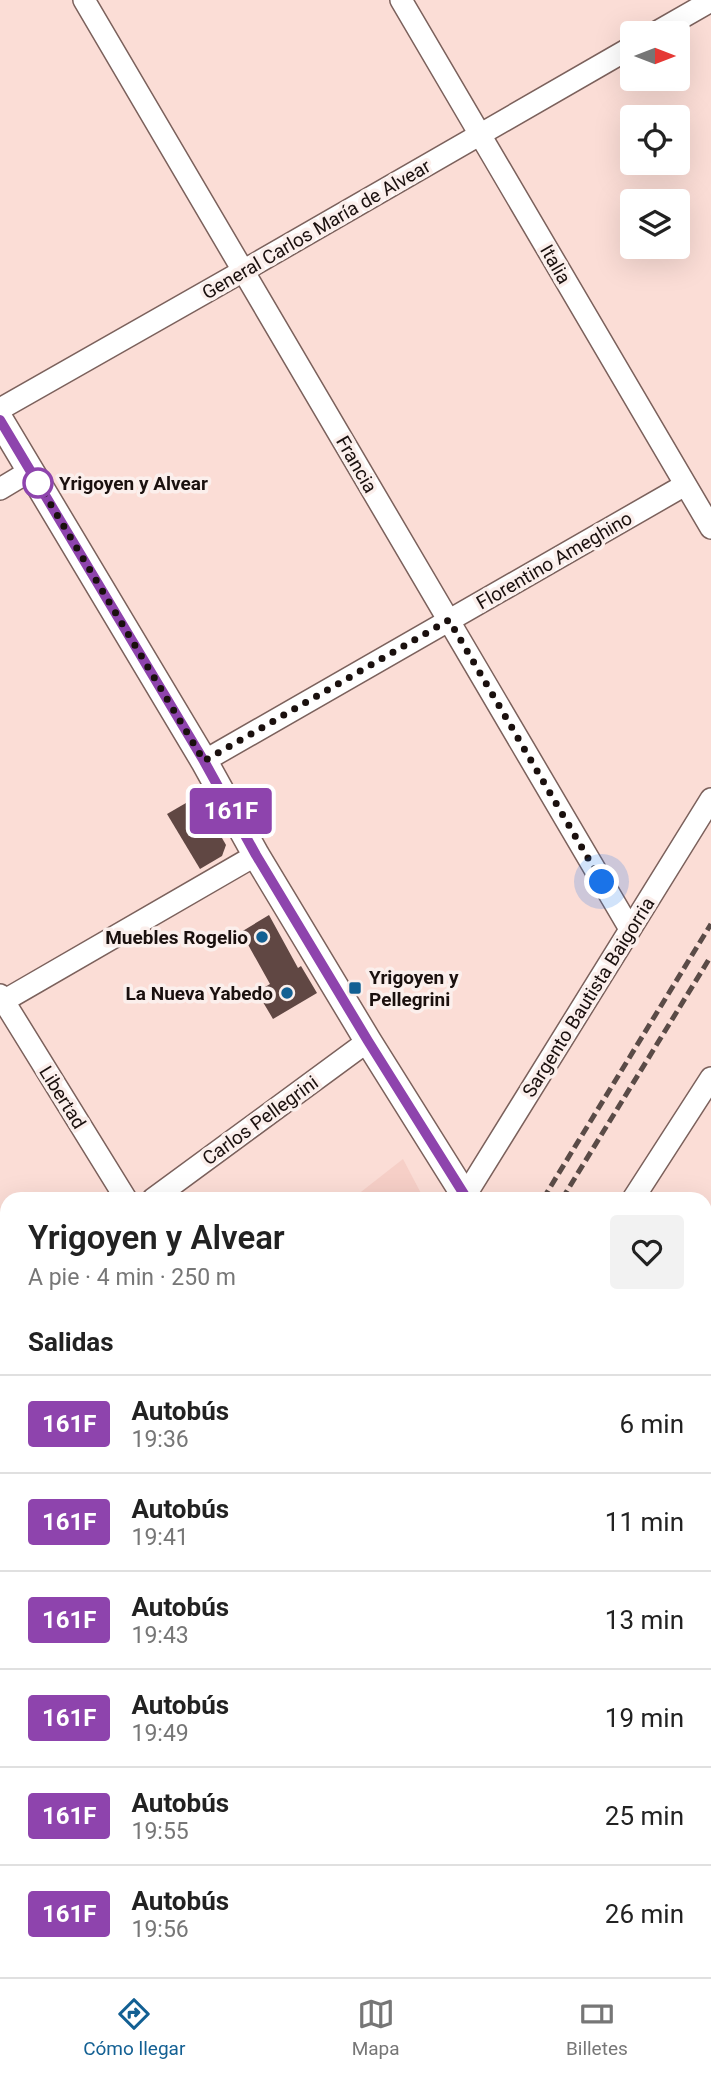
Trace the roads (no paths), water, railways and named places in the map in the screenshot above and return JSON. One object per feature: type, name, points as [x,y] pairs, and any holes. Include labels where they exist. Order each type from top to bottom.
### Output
[{"type":"street","name":"Francia","points":[[84,0],[630,929]]},
{"type":"street","name":"Italia","points":[[401,0],[711,528]]},
{"type":"street","points":[[676,21],[711,1]]},
{"type":"street","name":"General Carlos María de Alvear","points":[[0,409],[620,54]]},
{"type":"street","points":[[0,420],[204,761],[256,855],[461,1192]]},
{"type":"street","points":[[0,489],[30,471]]},
{"type":"street","name":"Florentino Ameghino","points":[[204,761],[685,485]]},
{"type":"street","name":"Sargento Bautista Baigorria","points":[[469,1192],[711,799]]},
{"type":"street","points":[[1,999],[256,855]]},
{"type":"street","name":"Libertad","points":[[1,999],[122,1192]]},
{"type":"street","name":"Carlos Pellegrini","points":[[163,1192],[368,1041]]},
{"type":"street","points":[[638,1192],[711,1078]]},
{"type":"railway","points":[[547,1192],[711,924]]},
{"type":"railway","points":[[566,1192],[711,956]]},
{"type":"place","name":"Yrigoyen y Alvear","points":[[38,483]]},
{"type":"place","name":"Muebles Rogelio","points":[[262,937]]},
{"type":"place","name":"Yrigoyen y Pellegrini","points":[[355,988]]},
{"type":"place","name":"La Nueva Yabedo","points":[[287,993]]}]
